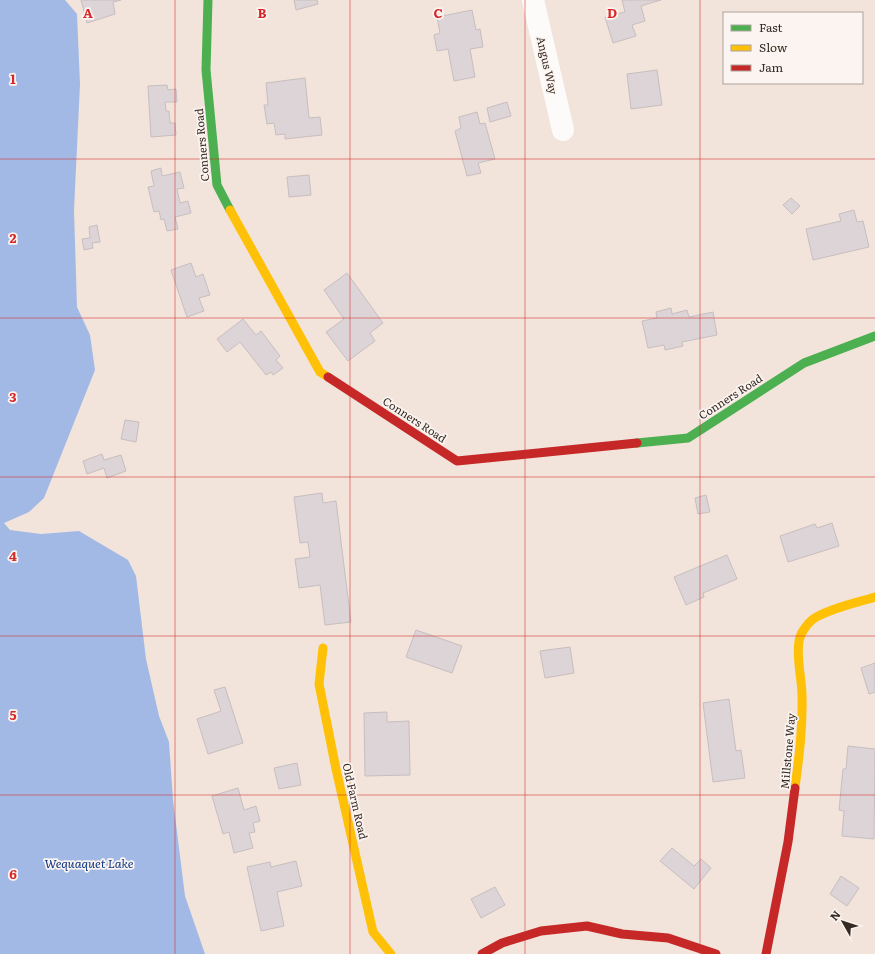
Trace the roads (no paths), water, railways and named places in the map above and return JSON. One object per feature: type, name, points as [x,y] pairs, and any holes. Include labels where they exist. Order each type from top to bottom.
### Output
[{"type":"street","name":"Conners Road","points":[[208,0],[206,70],[217,185],[221,194],[320,372],[457,461],[688,438],[804,363],[875,336]]},
{"type":"street","name":"Angus Way","points":[[533,0],[562,130]]},
{"type":"street","name":"Millstone Way","points":[[766,954],[788,842],[802,729],[802,694],[798,661],[799,640],[803,631],[811,621],[820,615],[875,597]]},
{"type":"street","name":"Old Farm Road","points":[[323,648],[319,684],[338,777],[373,932],[391,954]]},
{"type":"street","points":[[482,954],[502,943],[541,932],[587,926],[622,934],[668,938],[716,954]]},
{"type":"water","name":"Wequaquet Lake","points":[[0,0],[65,0],[77,14],[80,84],[74,210],[77,307],[90,335],[95,370],[44,498],[29,512],[4,523],[10,530],[41,534],[79,531],[128,560],[136,576],[146,659],[159,716],[169,742],[173,800],[185,896],[205,954],[0,954]]}]
